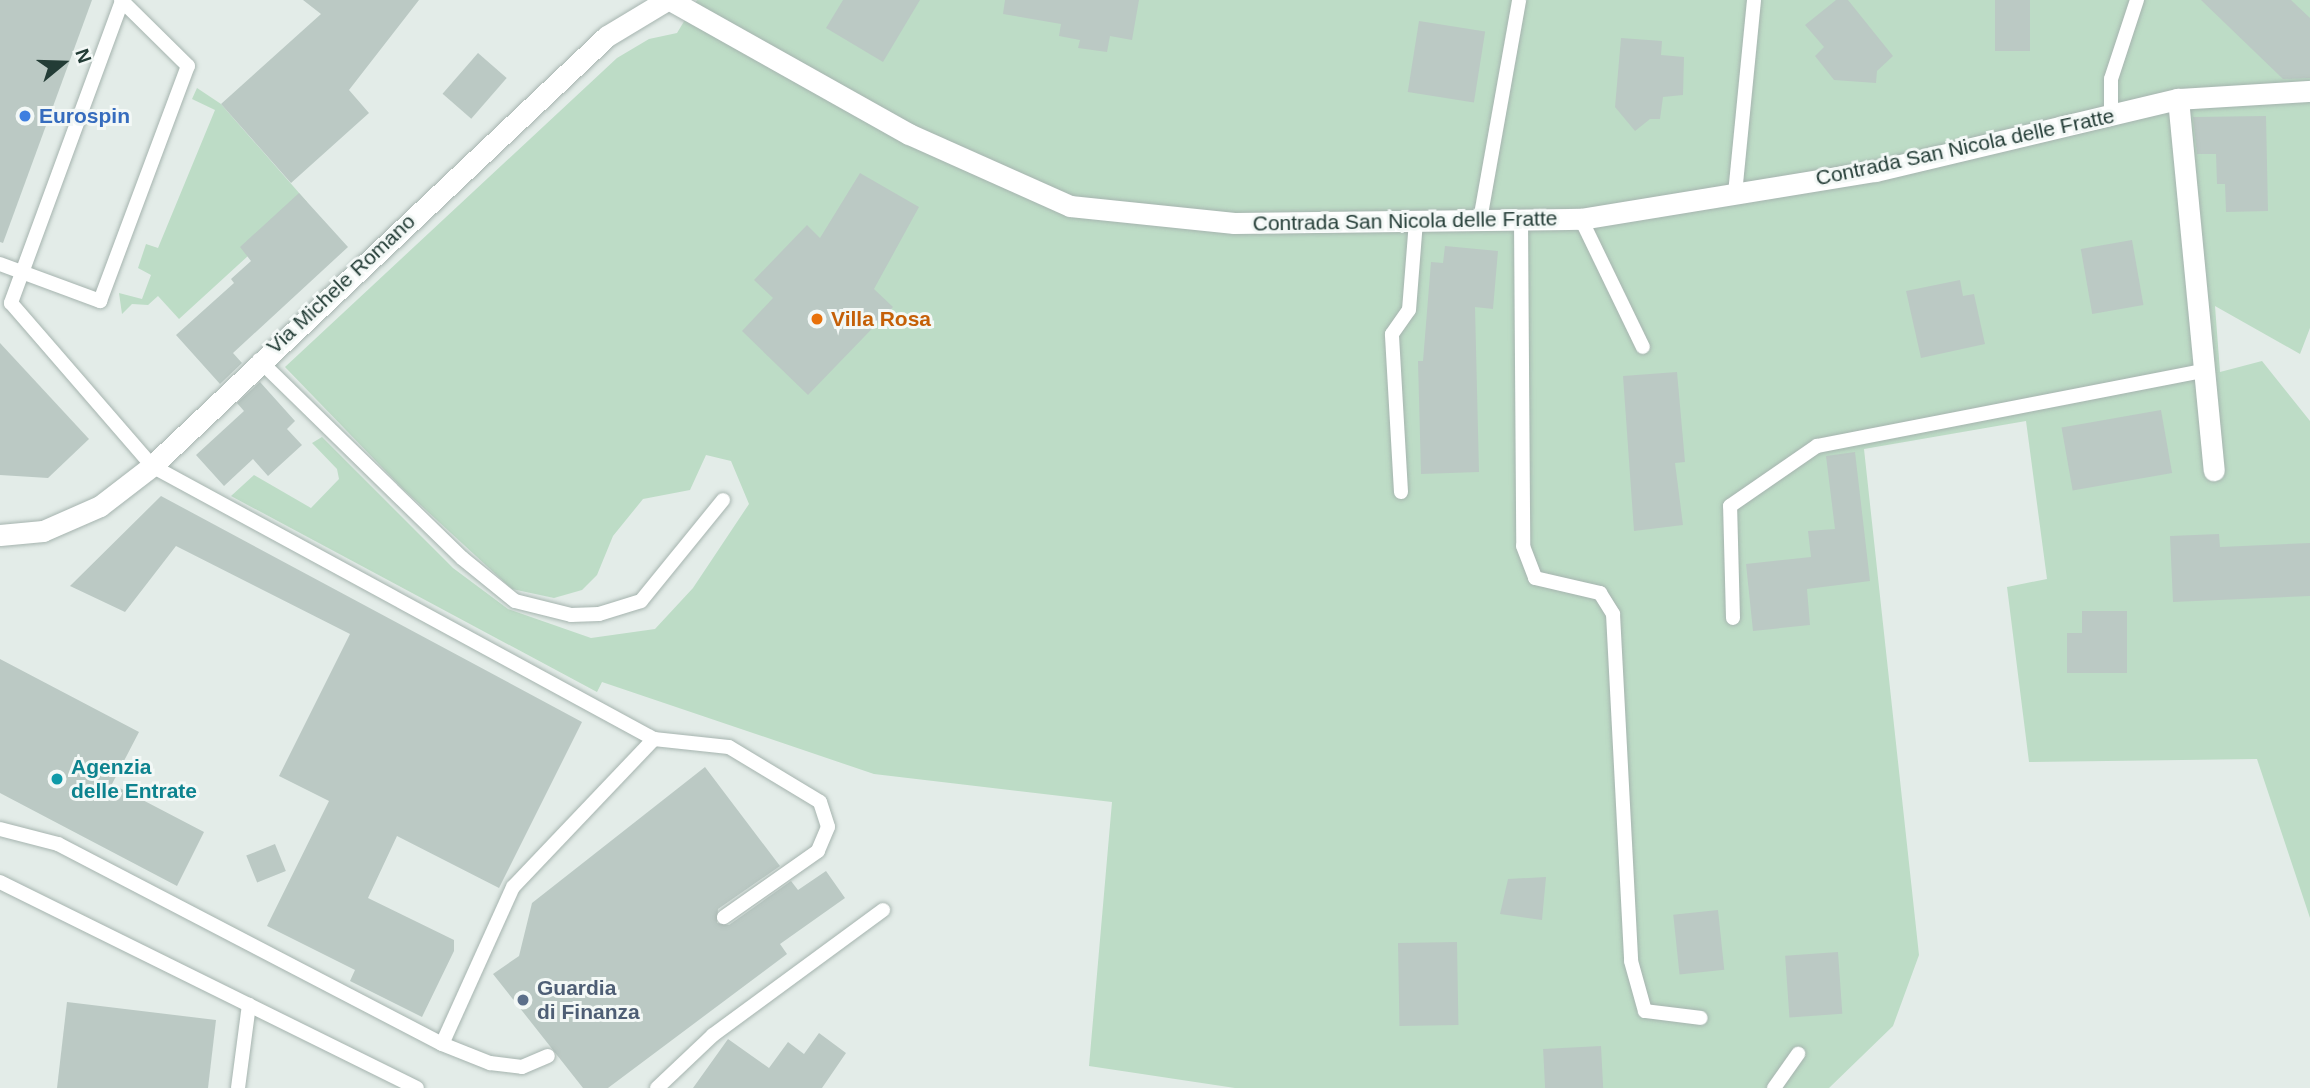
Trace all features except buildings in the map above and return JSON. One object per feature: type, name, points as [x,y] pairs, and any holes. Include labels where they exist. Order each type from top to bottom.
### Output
[{"type":"street","name":"Contrada San Nicola delle Fratte","points":[[668,0],[909,134],[1070,206],[1234,223],[1581,219],[1875,171],[2178,99],[2310,91]]},
{"type":"street","name":"Via Michele Romano","points":[[0,535],[43,531],[100,506],[152,466],[259,360],[607,36],[668,0]]},
{"type":"street","points":[[2178,99],[2214,470]]},
{"type":"lane","points":[[0,264],[22,272],[100,301],[188,66],[122,0],[22,272],[11,303],[152,466],[654,739],[729,747],[820,802],[828,827],[818,851],[724,917]]},
{"type":"lane","points":[[1480,220],[1519,0]]},
{"type":"lane","points":[[1735,194],[1754,0]]},
{"type":"lane","points":[[2111,115],[2111,79],[2137,0]]},
{"type":"lane","points":[[1581,219],[1643,347]]},
{"type":"lane","points":[[1521,220],[1523,546],[1535,579],[1600,593],[1613,614],[1630,961],[1645,1011],[1701,1018]]},
{"type":"lane","points":[[1401,492],[1392,334],[1409,310],[1416,221]]},
{"type":"lane","points":[[259,360],[461,558],[515,601],[571,615],[599,614],[641,601],[723,500]]},
{"type":"lane","points":[[1733,618],[1730,506],[1817,446],[2204,371]]},
{"type":"lane","points":[[442,1044],[513,887],[654,739]]},
{"type":"lane","points":[[0,829],[58,844],[442,1044],[491,1063],[522,1067],[548,1056]]},
{"type":"lane","points":[[0,883],[417,1088]]},
{"type":"lane","points":[[657,1088],[713,1035],[883,910]]},
{"type":"lane","points":[[238,1088],[249,1005]]},
{"type":"lane","points":[[1774,1088],[1798,1054]]},
{"type":"green space","points":[[697,0],[2310,0],[2310,328],[2300,354],[2215,306],[2220,372],[2262,361],[2310,421],[2310,918],[2257,759],[2029,762],[2007,587],[2047,579],[2026,421],[1864,449],[1919,955],[1893,1026],[1829,1088],[1235,1088],[1089,1066],[1112,802],[874,774],[602,682],[597,692],[231,496],[254,475],[311,508],[339,479],[337,469],[312,443],[322,437],[453,568],[508,609],[591,638],[655,629],[693,588],[749,504],[731,461],[706,455],[690,490],[643,499],[613,536],[597,575],[582,590],[554,598],[512,589],[403,489],[285,367],[617,58],[649,39],[677,33]]},
{"type":"green space","points":[[197,88],[221,104],[307,202],[179,319],[158,296],[148,305],[132,304],[122,314],[119,293],[142,299],[151,275],[138,268],[146,244],[158,248],[215,110],[192,99]]},
{"type":"place","name":"Eurospin","points":[[25,116]]},
{"type":"place","name":"Villa Rosa","points":[[817,319]]},
{"type":"place","name":"Agenzia delle Entrate","points":[[57,779]]},
{"type":"place","name":"Guardia di Finanza","points":[[523,1000]]}]
